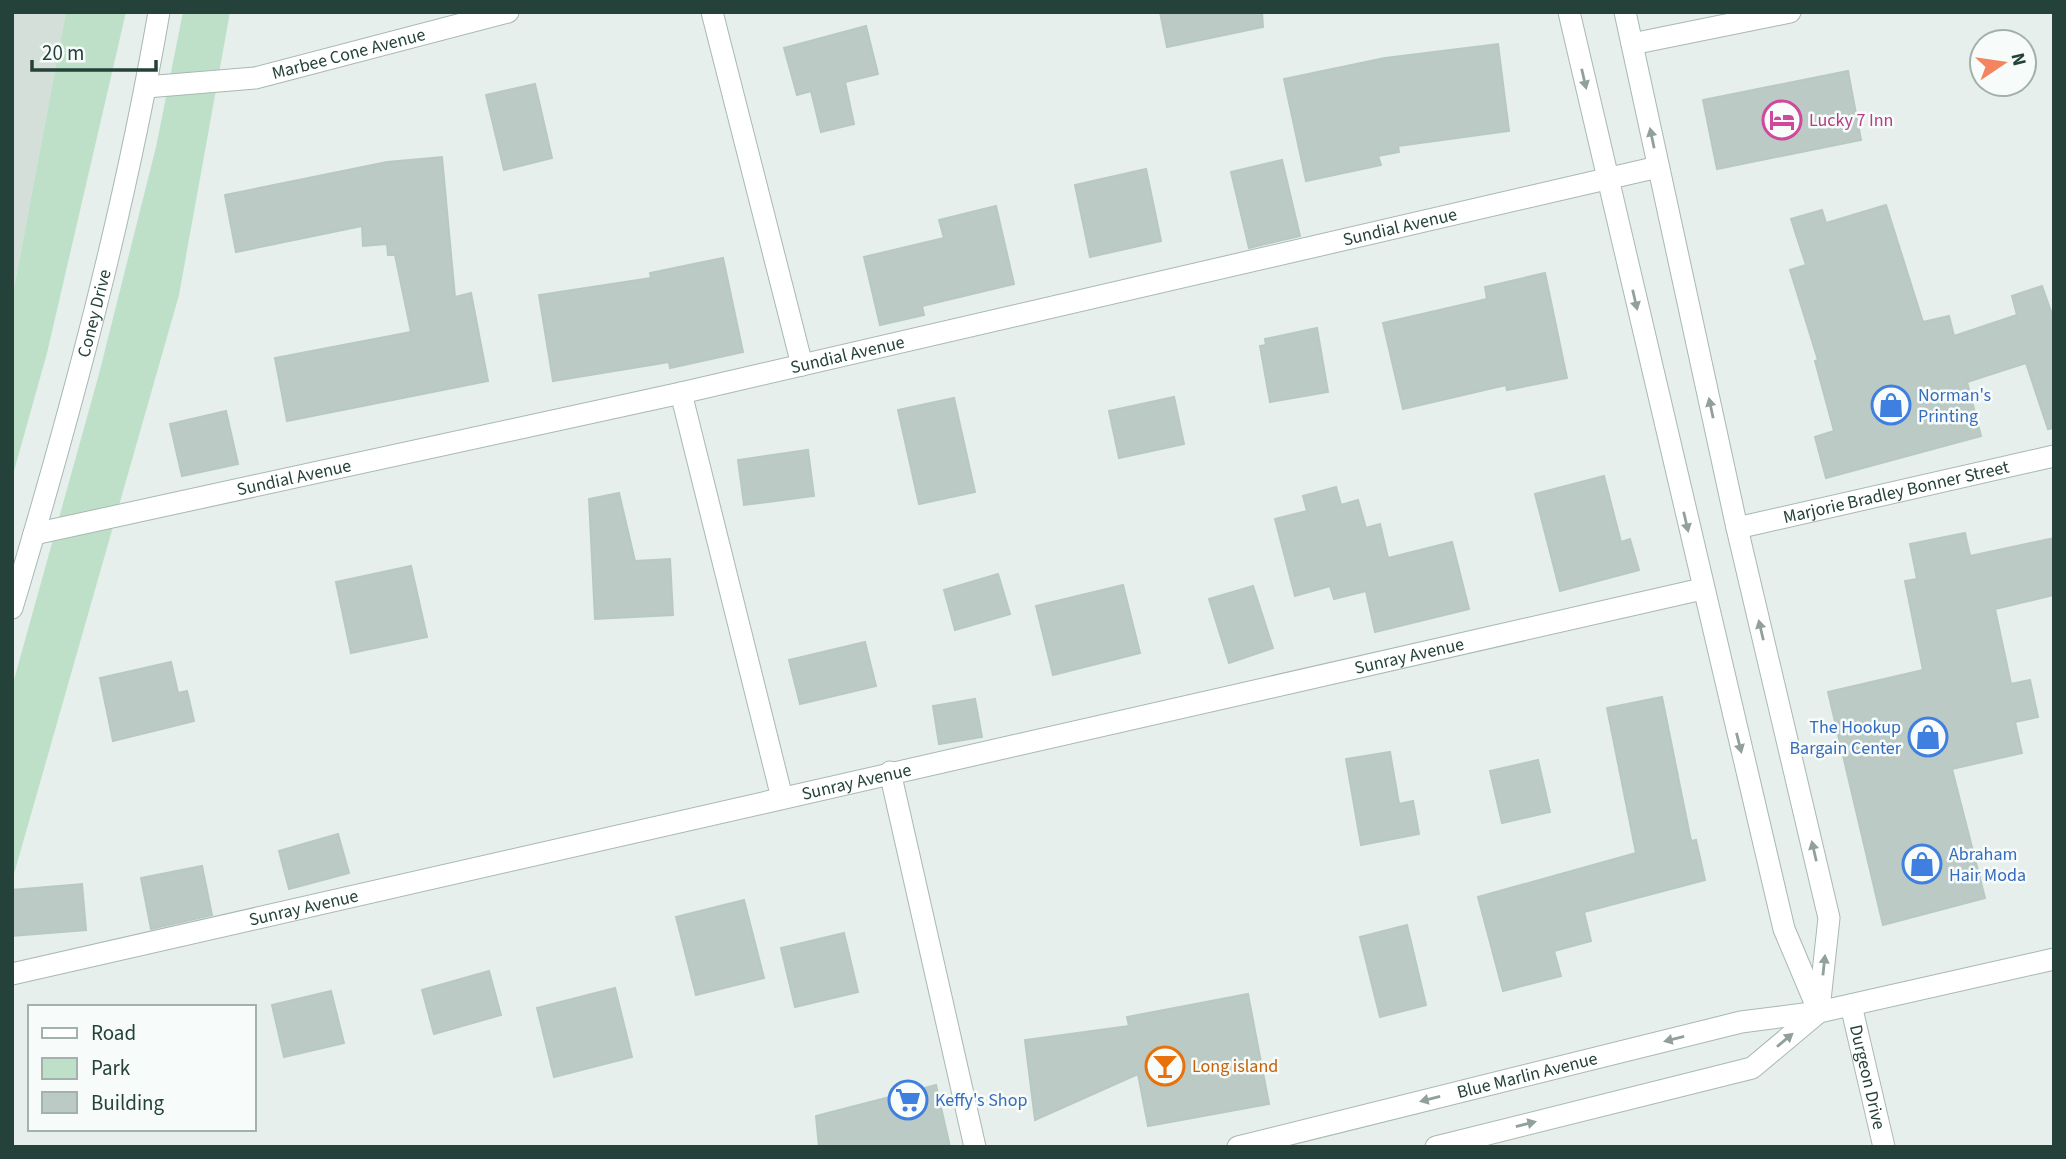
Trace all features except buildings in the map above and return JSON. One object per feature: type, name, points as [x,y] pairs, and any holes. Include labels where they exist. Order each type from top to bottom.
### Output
[{"type":"street","name":"Coney Drive","points":[[12,608],[95,309],[146,87],[159,12]]},
{"type":"street","name":"Marbee Cone Avenue","points":[[146,87],[255,78],[508,12]]},
{"type":"street","points":[[712,12],[802,365]]},
{"type":"street","points":[[1569,12],[1702,589],[1784,929],[1819,1012]]},
{"type":"street","points":[[1625,12],[1737,528],[1829,918],[1819,1012]]},
{"type":"street","points":[[1632,44],[1790,12]]},
{"type":"street","name":"Sundial Avenue","points":[[34,534],[681,393],[1658,167]]},
{"type":"street","points":[[681,393],[782,797]]},
{"type":"street","name":"Marjorie Bradley Bonner Street","points":[[1737,528],[2054,456]]},
{"type":"street","name":"Sunray Avenue","points":[[12,974],[1702,589]]},
{"type":"street","points":[[890,772],[975,1147]]},
{"type":"street","name":"Blue Marlin Avenue","points":[[1238,1147],[1741,1022],[1819,1012],[2054,959]]},
{"type":"street","name":"Durgeon Drive","points":[[1852,1005],[1885,1147]]},
{"type":"street","name":"Blue Marlin Avenue","points":[[1436,1147],[1752,1068],[1819,1012]]},
{"type":"shaded area","points":[[12,12],[66,12],[12,299]]},
{"type":"green space","points":[[66,12],[126,12],[47,353],[12,478],[12,299]]},
{"type":"green space","points":[[183,12],[230,12],[179,295],[12,881],[12,687],[99,374],[156,147]]},
{"type":"place","name":"Lucky 7 Inn","points":[[1782,120]]},
{"type":"place","name":"Norman's Printing","points":[[1891,405]]},
{"type":"place","name":"The Hookup Bargain Center","points":[[1928,737]]},
{"type":"place","name":"Abraham Hair Moda","points":[[1922,864]]},
{"type":"place","name":"Long island","points":[[1165,1066]]},
{"type":"place","name":"Keffy's Shop","points":[[908,1100]]}]
